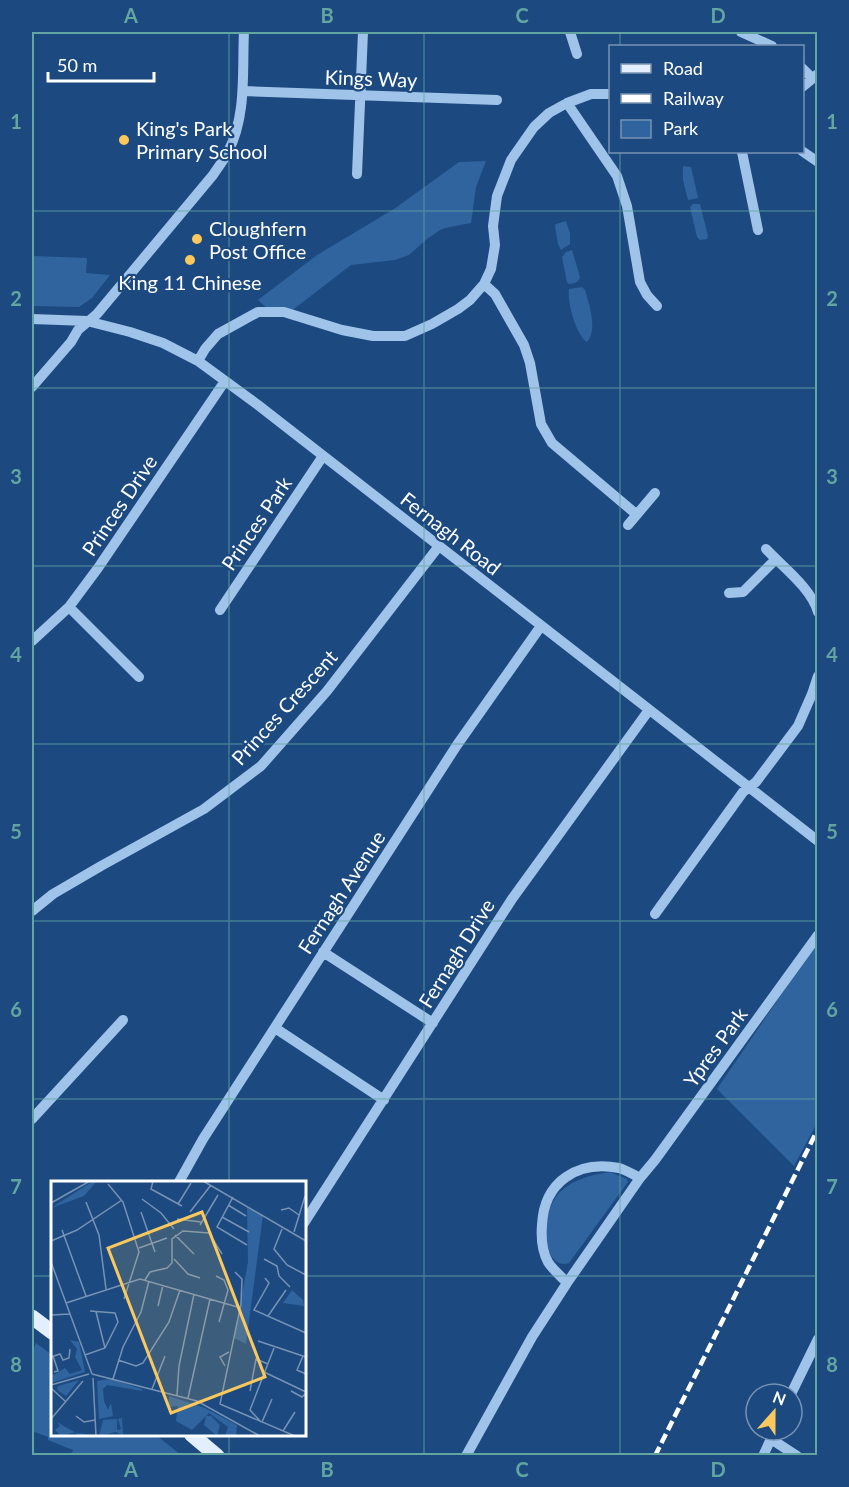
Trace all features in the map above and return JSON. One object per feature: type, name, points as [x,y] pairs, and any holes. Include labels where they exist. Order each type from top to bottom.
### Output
[{"type":"main road","points":[[32,1317],[51,1331]]},
{"type":"main road","points":[[193,1436],[217,1455]]},
{"type":"street","points":[[32,387],[78,330],[97,314],[213,175],[230,150],[242,104],[244,32]]},
{"type":"street","points":[[357,174],[363,32]]},
{"type":"street","points":[[570,32],[577,54]]},
{"type":"street","points":[[741,32],[770,45]]},
{"type":"street","name":"Kings Way","points":[[243,91],[498,100]]},
{"type":"street","points":[[198,361],[218,334],[258,312],[284,312],[342,330],[373,336],[405,336],[458,309],[470,300],[484,284],[491,269],[495,245],[497,196],[511,160],[534,127],[549,113],[567,103],[591,94],[609,94]]},
{"type":"street","points":[[567,103],[617,176],[627,206],[640,282],[647,295],[657,306]]},
{"type":"street","points":[[804,152],[818,162]]},
{"type":"street","points":[[742,153],[758,230]]},
{"type":"street","points":[[484,284],[495,294],[524,345],[530,363],[541,424],[552,443],[636,514]]},
{"type":"street","name":"Fernagh Road","points":[[32,319],[87,321],[163,343],[198,361],[818,841]]},
{"type":"street","name":"Princes Drive","points":[[32,641],[69,607],[98,568],[225,381]]},
{"type":"street","name":"Princes Park","points":[[220,610],[323,456]]},
{"type":"street","points":[[628,525],[655,493]]},
{"type":"street","name":"Princes Crescent","points":[[32,911],[53,894],[204,809],[261,766],[327,691],[439,546]]},
{"type":"street","points":[[766,549],[801,584],[818,612]]},
{"type":"street","points":[[729,593],[743,592],[776,559]]},
{"type":"street","points":[[69,607],[139,677]]},
{"type":"street","name":"Fernagh Avenue","points":[[180,1181],[203,1138],[456,746],[541,626]]},
{"type":"street","points":[[655,914],[742,792],[756,782],[798,726],[818,676]]},
{"type":"street","name":"Fernagh Drive","points":[[306,1220],[512,899],[649,710]]},
{"type":"street","name":"Ypres Park","points":[[466,1455],[532,1338],[567,1283],[640,1178],[818,935]]},
{"type":"street","points":[[323,952],[433,1023]]},
{"type":"street","points":[[32,1119],[123,1020]]},
{"type":"street","points":[[275,1028],[384,1100]]},
{"type":"street","points":[[567,1283],[548,1262],[541,1239],[542,1215],[549,1194],[563,1177],[581,1169],[602,1166],[622,1169],[640,1178]]},
{"type":"street","points":[[797,1382],[818,1339]]},
{"type":"street","points":[[781,1442],[797,1455]]},
{"type":"green space","points":[[486,161],[476,187],[471,223],[440,230],[409,255],[395,260],[351,265],[290,312],[269,310],[258,300],[317,255],[394,209],[459,162]]},
{"type":"green space","points":[[683,166],[691,167],[698,198],[688,200],[683,180]]},
{"type":"green space","points":[[693,204],[700,204],[707,239],[700,240],[697,237],[690,207]]},
{"type":"green space","points":[[566,221],[570,233],[570,244],[561,250],[555,226]]},
{"type":"green space","points":[[572,250],[580,277],[576,282],[569,284],[562,257],[566,252]]},
{"type":"green space","points":[[32,256],[87,258],[86,273],[110,275],[92,298],[79,307],[32,306]]},
{"type":"green space","points":[[582,287],[589,302],[592,317],[592,331],[587,342],[576,326],[569,295],[569,289]]},
{"type":"green space","points":[[817,942],[817,1123],[794,1166],[717,1089]]},
{"type":"green space","points":[[610,1172],[627,1179],[628,1182],[569,1263],[558,1263],[551,1255],[545,1232],[547,1217],[554,1201],[564,1188],[576,1181]]},
{"type":"green space","points":[[36,1343],[51,1354],[51,1436],[157,1436],[181,1455],[71,1455],[73,1450],[32,1431],[32,1352]]},
{"type":"railway","points":[[655,1456],[818,1129]]},
{"type":"place","name":"King's Park Primary School","points":[[124,140]]},
{"type":"place","name":"Cloughfern Post Office","points":[[197,239]]},
{"type":"place","name":"King 11 Chinese","points":[[190,260]]}]
